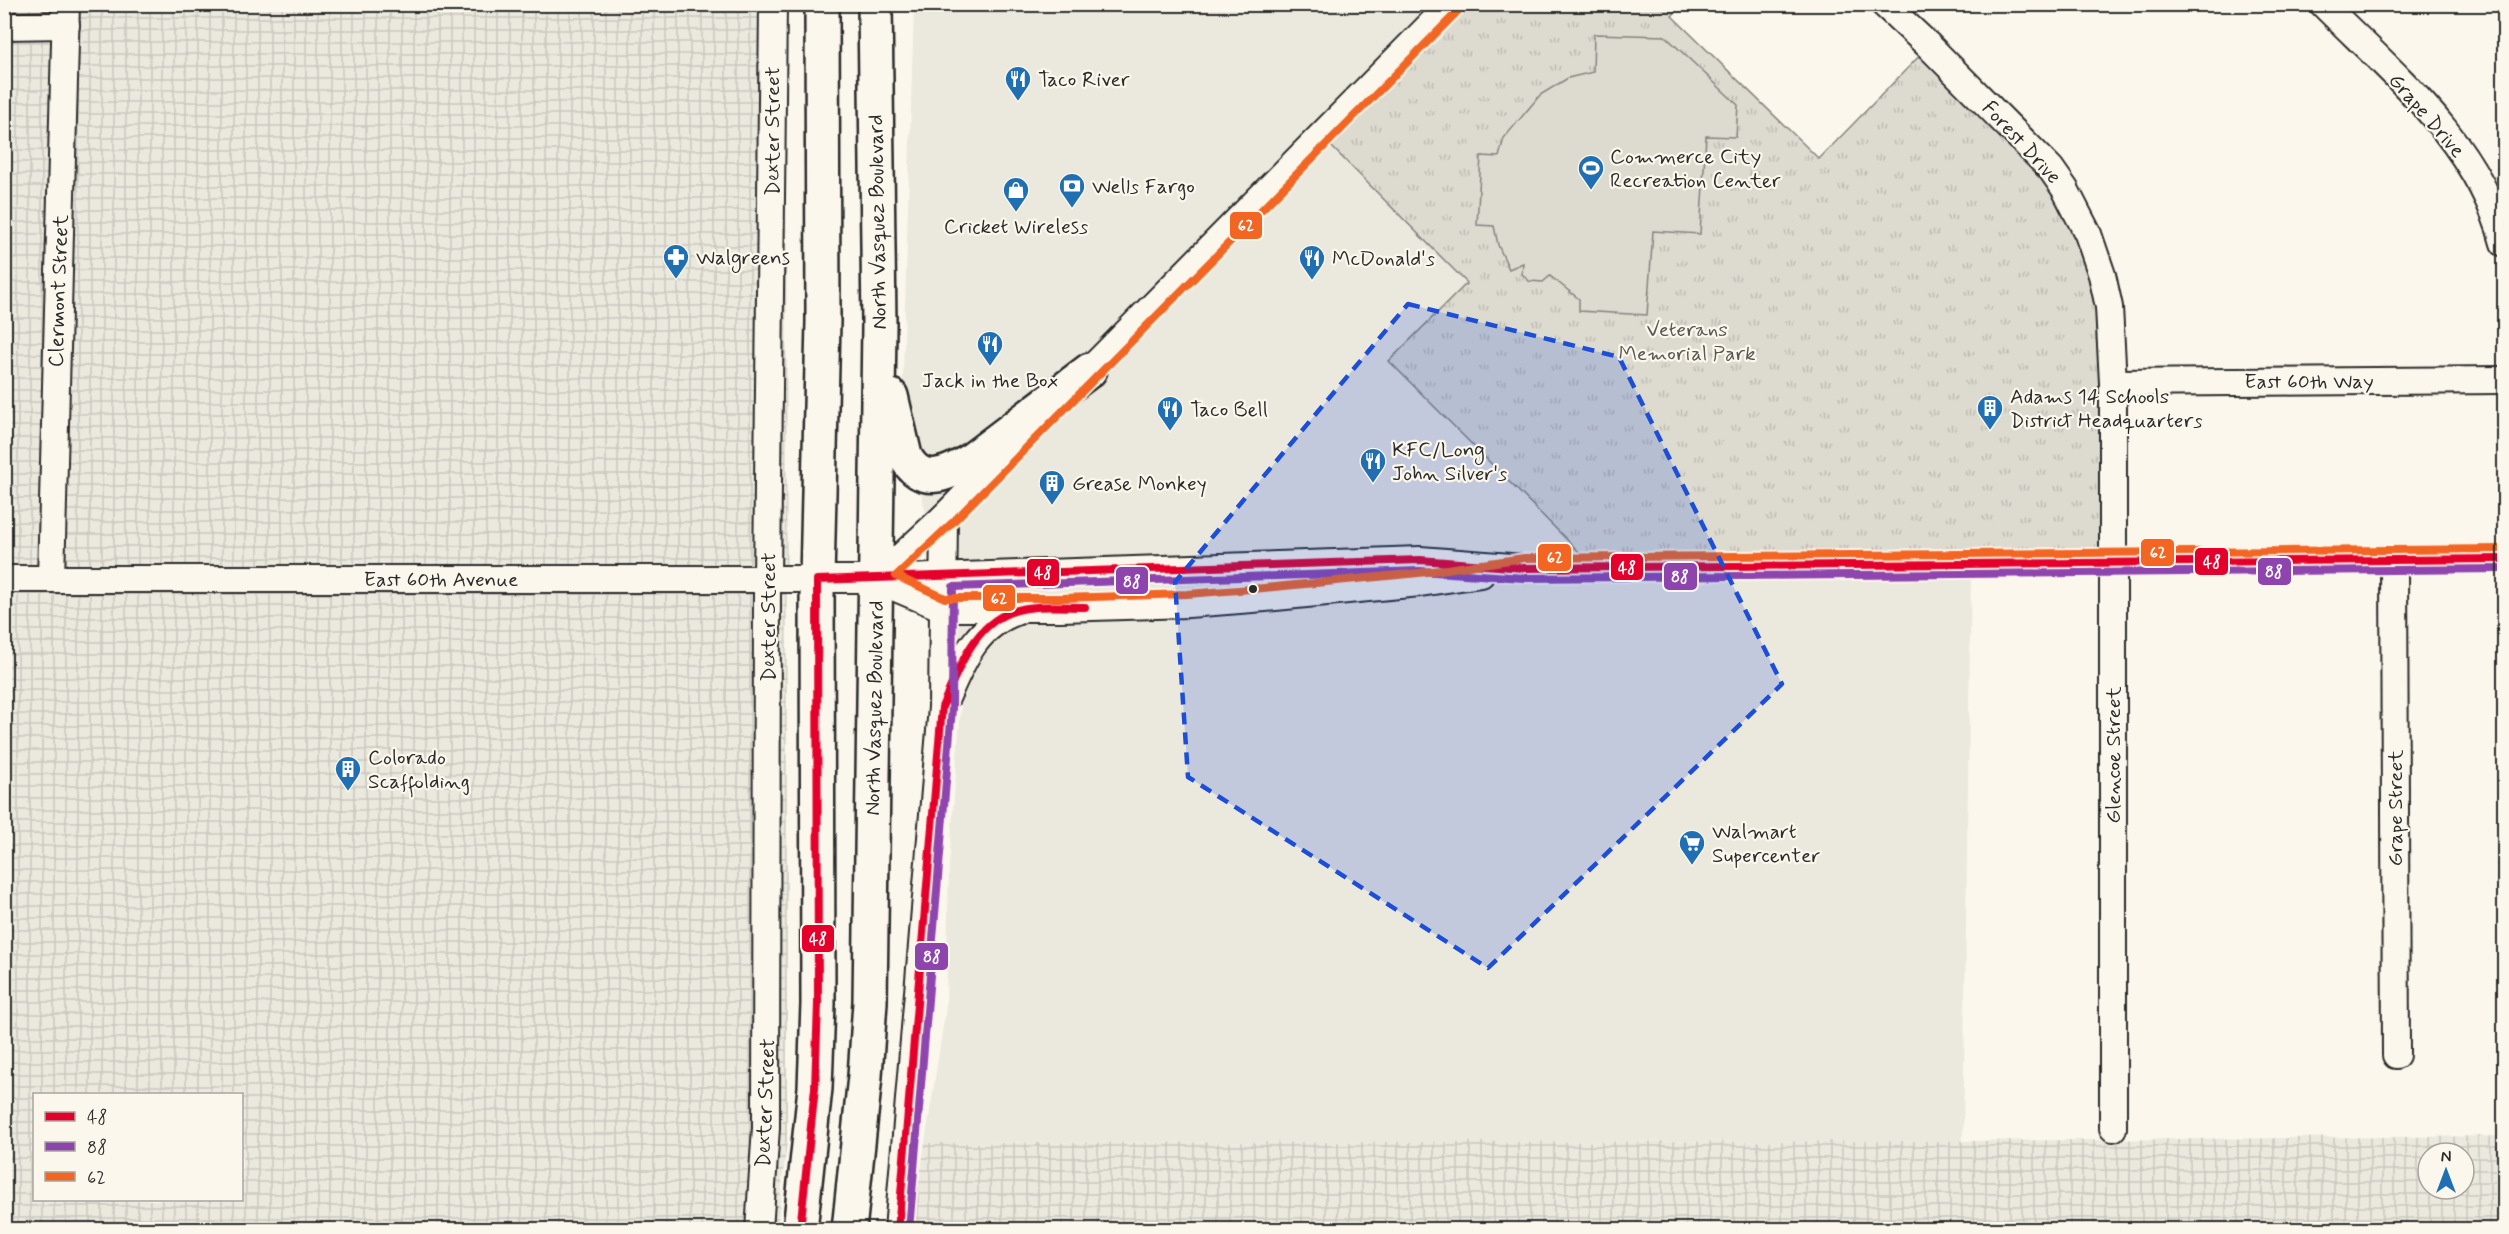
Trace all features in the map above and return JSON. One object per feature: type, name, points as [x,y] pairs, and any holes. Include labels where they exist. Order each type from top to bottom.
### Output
[{"type":"highway","points":[[800,1230],[814,1088],[818,1004],[817,580],[823,321],[822,4]]},
{"type":"highway","name":"North Vasquez Boulevard","points":[[849,1230],[866,1076],[870,1002],[879,325],[875,4]]},
{"type":"highway","points":[[879,325],[893,407],[905,456],[914,469],[931,475],[950,473],[970,461],[1090,370]]},
{"type":"street","name":"Dexter Street","points":[[759,1230],[766,1128],[767,580],[773,4]]},
{"type":"street","points":[[877,579],[944,517],[1451,4]]},
{"type":"street","name":"Forest Drive","points":[[1884,4],[1929,46],[2050,169],[2071,199],[2088,234],[2104,282],[2109,307],[2113,383]]},
{"type":"street","name":"Grape Drive","points":[[2324,4],[2446,131],[2482,186],[2505,243]]},
{"type":"street","points":[[4,26],[66,15]]},
{"type":"street","name":"Clermont Street","points":[[51,578],[66,15]]},
{"type":"street","name":"East 60th Way","points":[[2113,383],[2505,380]]},
{"type":"street","name":"Glencoe Street","points":[[2113,383],[2113,1128]]},
{"type":"street","points":[[898,1230],[942,707],[944,517]]},
{"type":"street","name":"East 60th Avenue","points":[[4,579],[817,580],[1419,560],[1524,568],[2505,559]]},
{"type":"street","name":"Grape Street","points":[[2394,561],[2396,1055]]},
{"type":"street","name":"East 60th Avenue","points":[[877,579],[943,608],[1027,608],[1188,604],[1265,598],[1420,584],[1524,568]]},
{"type":"street","points":[[942,707],[963,658],[978,636],[994,622],[1027,608]]},
{"type":"highlighted area","points":[[1408,304],[1619,357],[1782,684],[1488,968],[1188,777],[1175,582]]},
{"type":"shaded area","points":[[5,5],[786,5],[787,1141],[777,1229],[5,1230]]},
{"type":"shaded area","points":[[914,5],[1451,5],[1321,136],[1467,284],[1389,361],[1971,571],[1963,1141],[925,1143],[946,1007],[949,865],[963,678],[902,407]]},
{"type":"shaded area","points":[[2504,1136],[2504,1229],[912,1230],[925,1143],[1963,1141]]},
{"type":"green space","name":"Veterans Memorial Park","points":[[1451,5],[1682,5],[1672,16],[1819,159],[1929,46],[2051,169],[2096,255],[2114,563],[1594,567],[1389,361],[1467,283],[1321,136]]},
{"type":"green space","name":"Commerce City Recreation Center","points":[[1594,34],[1665,36],[1738,105],[1736,137],[1706,136],[1700,234],[1653,231],[1647,315],[1579,311],[1579,299],[1550,276],[1543,282],[1529,281],[1522,274],[1523,263],[1509,269],[1498,245],[1494,226],[1477,225],[1481,156],[1499,157],[1504,138],[1540,95],[1568,78],[1593,72]]},
{"type":"transit line","name":"62","points":[[1458,11],[951,524],[896,576],[945,598],[1061,598],[1187,594],[1264,588],[1419,573],[1524,558],[2504,549]]},
{"type":"transit line","name":"48","points":[[800,1230],[815,1088],[818,1004],[817,580],[1420,560],[1524,568],[2504,559]]},
{"type":"transit line","name":"88","points":[[909,1230],[952,708],[953,587],[1420,571],[1524,578],[2504,569]]},
{"type":"transit line","name":"48","points":[[898,1230],[942,707],[960,666],[976,639],[997,619],[1020,609],[1048,606],[1085,607]]},
{"type":"place","name":"Taco River","points":[[1018,102]]},
{"type":"place","name":"Commerce City Recreation Center","points":[[1591,191]]},
{"type":"place","name":"Wells Fargo","points":[[1072,209]]},
{"type":"place","name":"Cricket Wireless","points":[[1016,213]]},
{"type":"place","name":"Walgreens","points":[[676,280]]},
{"type":"place","name":"McDonald's","points":[[1312,281]]},
{"type":"place","name":"Jack in the Box","points":[[990,367]]},
{"type":"place","name":"Adams 14 Schools District Headquarters","points":[[1990,431]]},
{"type":"place","name":"Taco Bell","points":[[1170,432]]},
{"type":"place","name":"KFC/Long John Silver's","points":[[1373,484]]},
{"type":"place","name":"Grease Monkey","points":[[1052,506]]},
{"type":"place","name":"Colorado Scaffolding","points":[[348,792]]},
{"type":"place","name":"Walmart Supercenter","points":[[1692,866]]}]
